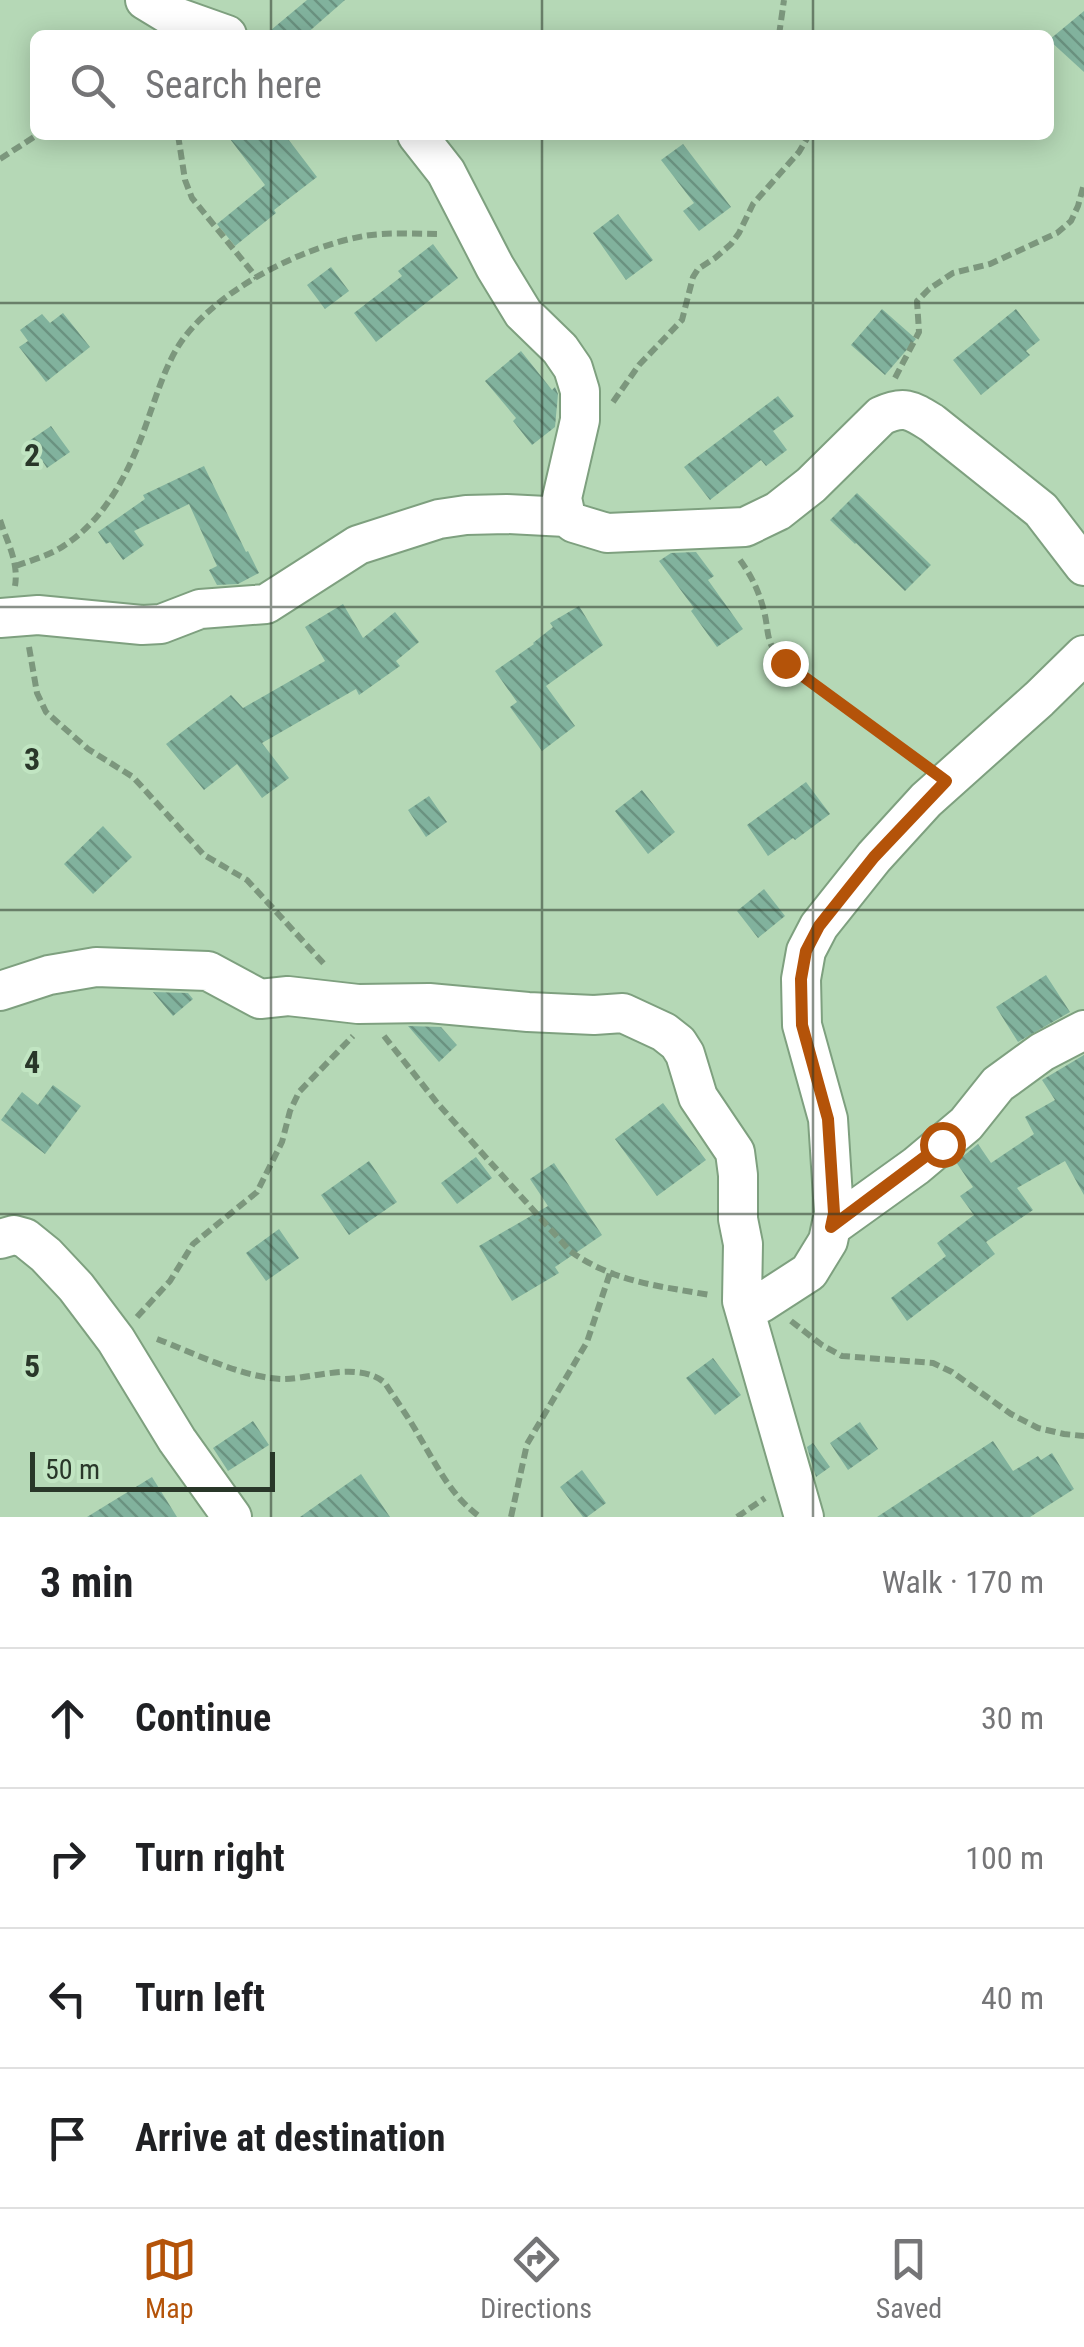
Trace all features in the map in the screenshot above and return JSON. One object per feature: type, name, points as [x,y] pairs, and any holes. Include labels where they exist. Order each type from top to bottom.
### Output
[{"type":"street","points":[[145,0],[168,14],[213,30]]},
{"type":"street","points":[[421,140],[446,172],[508,292],[523,314],[560,348],[573,368],[580,391],[580,420],[562,498],[566,516],[574,523],[607,533],[745,527],[778,511],[881,416],[895,409],[916,413],[1040,510],[1084,566]]},
{"type":"street","points":[[8,617],[162,624],[200,609],[266,604],[358,544],[439,519],[507,514],[566,516]]},
{"type":"street","points":[[751,1302],[808,1272],[828,1241],[834,1213],[828,1119],[802,1025],[801,979],[806,951],[819,926],[874,857],[946,781],[1084,655]]},
{"type":"street","points":[[0,992],[49,975],[96,967],[208,971],[260,999],[288,996],[363,1011],[429,1003],[528,1012],[623,1013],[664,1032],[686,1054],[698,1096],[734,1152],[738,1219],[751,1302],[804,1517]]},
{"type":"street","points":[[831,1227],[916,1166],[966,1124],[998,1084],[1042,1052],[1084,1030]]},
{"type":"street","points":[[0,1240],[14,1235],[25,1238],[122,1334],[177,1440],[232,1517]]},
{"type":"path","points":[[780,30],[784,0]]},
{"type":"path","points":[[0,159],[30,140]]},
{"type":"path","points":[[179,140],[184,180],[192,198],[256,278]]},
{"type":"path","points":[[577,431],[617,398],[639,365],[675,330],[682,320],[693,277],[731,244],[754,204],[806,140]]},
{"type":"path","points":[[866,432],[916,342],[917,302],[953,273],[990,264],[1057,233],[1070,221],[1084,184]]},
{"type":"path","points":[[16,566],[63,547],[94,522],[138,447],[158,388],[180,343],[206,314],[256,278],[302,253],[366,236],[477,233]]},
{"type":"path","points":[[0,520],[16,566],[8,617],[46,712],[88,750],[133,778],[204,855],[247,880],[308,944],[438,1104],[570,1251],[629,1281],[751,1302],[779,1311],[842,1356],[933,1363],[1038,1428],[1083,1435],[1084,1446]]},
{"type":"path","points":[[705,530],[726,545],[751,575],[766,616],[768,640],[778,656],[946,781]]},
{"type":"path","points":[[363,1011],[330,1062],[299,1092],[282,1142],[257,1192],[193,1244],[170,1281],[122,1334],[266,1376],[285,1378],[326,1372],[377,1376],[438,1471],[480,1517]]},
{"type":"path","points":[[511,1517],[526,1444],[587,1342],[610,1274]]},
{"type":"building","points":[[307,0],[345,0],[311,30],[271,30]]},
{"type":"building","points":[[1084,11],[1084,72],[1054,45],[1054,36]]},
{"type":"building","points":[[231,140],[289,140],[317,177],[235,246],[217,224],[265,185]]},
{"type":"building","points":[[683,144],[731,207],[699,231],[683,211],[694,203],[661,160]]},
{"type":"building","points":[[618,214],[653,260],[626,280],[593,233]]},
{"type":"building","points":[[433,244],[458,278],[376,342],[354,313],[402,276],[398,271]]},
{"type":"building","points":[[331,267],[349,291],[325,309],[307,285]]},
{"type":"building","points":[[882,309],[916,339],[885,375],[851,345]]},
{"type":"building","points":[[1016,309],[1040,340],[1026,351],[1030,355],[981,395],[953,360]]},
{"type":"building","points":[[63,313],[90,347],[46,382],[19,347],[28,341],[20,330],[42,314],[50,323]]},
{"type":"building","points":[[521,351],[558,394],[555,427],[532,445],[513,421],[516,418],[485,381]]},
{"type":"building","points":[[778,396],[794,416],[773,431],[787,450],[766,466],[761,460],[710,500],[684,467]]},
{"type":"building","points":[[51,426],[70,452],[47,468],[29,441]]},
{"type":"building","points":[[204,466],[259,573],[238,584],[217,585],[209,570],[217,566],[189,504],[134,531],[144,545],[123,560],[110,542],[106,544],[98,532],[145,499],[143,495]]},
{"type":"building","points":[[857,493],[931,565],[905,591],[830,520]]},
{"type":"building","points":[[696,552],[714,576],[708,580],[743,629],[717,647],[659,561],[671,553]]},
{"type":"building","points":[[343,604],[363,638],[395,612],[419,642],[396,661],[400,666],[359,695],[356,689],[262,743],[289,778],[262,798],[237,764],[204,790],[166,744],[231,695],[243,708],[325,661],[305,627]]},
{"type":"building","points":[[579,606],[603,645],[546,686],[575,726],[542,751],[510,707],[517,702],[495,671],[534,644],[553,627],[550,623]]},
{"type":"building","points":[[806,782],[830,814],[768,856],[747,825]]},
{"type":"building","points":[[642,790],[675,832],[648,854],[615,811]]},
{"type":"building","points":[[429,796],[447,822],[426,837],[408,810]]},
{"type":"building","points":[[103,826],[132,857],[93,894],[64,864]]},
{"type":"building","points":[[764,889],[785,916],[758,938],[737,911]]},
{"type":"building","points":[[1046,975],[1070,1012],[1018,1042],[996,1007]]},
{"type":"building","points":[[153,992],[188,993],[193,999],[173,1016]]},
{"type":"building","points":[[408,1026],[441,1027],[457,1045],[439,1062]]},
{"type":"building","points":[[1084,1055],[1084,1195],[1065,1161],[1017,1188],[1033,1210],[986,1242],[995,1254],[907,1321],[891,1298],[946,1256],[937,1243],[974,1215],[960,1196],[973,1187],[956,1162],[978,1144],[991,1163],[1034,1134],[1025,1117],[1055,1100],[1042,1080]]},
{"type":"building","points":[[53,1085],[81,1106],[45,1154],[1,1120],[22,1092],[38,1105]]},
{"type":"building","points":[[663,1103],[706,1160],[657,1196],[615,1139]]},
{"type":"building","points":[[476,1157],[492,1178],[457,1204],[441,1183]]},
{"type":"building","points":[[369,1161],[397,1202],[349,1235],[321,1195]]},
{"type":"building","points":[[554,1163],[602,1235],[555,1267],[559,1273],[512,1301],[479,1246],[548,1206],[530,1179]]},
{"type":"building","points":[[279,1229],[299,1258],[266,1281],[246,1253]]},
{"type":"building","points":[[713,1358],[741,1395],[715,1415],[686,1378]]},
{"type":"building","points":[[253,1421],[269,1445],[228,1471],[213,1448]]},
{"type":"building","points":[[860,1422],[878,1449],[848,1470],[830,1443]]},
{"type":"building","points":[[993,1441],[1013,1471],[1038,1456],[1041,1460],[1052,1453],[1074,1489],[1030,1517],[877,1517]]},
{"type":"building","points":[[813,1443],[830,1467],[816,1477],[807,1447]]},
{"type":"building","points":[[582,1470],[606,1503],[587,1517],[560,1487]]},
{"type":"building","points":[[361,1474],[390,1517],[300,1517]]},
{"type":"building","points":[[152,1477],[177,1517],[87,1517]]},
{"type":"route","points":[[785,663],[946,781],[874,857],[819,926],[806,951],[801,979],[802,1025],[828,1119],[834,1213],[831,1227],[942,1144]]}]
